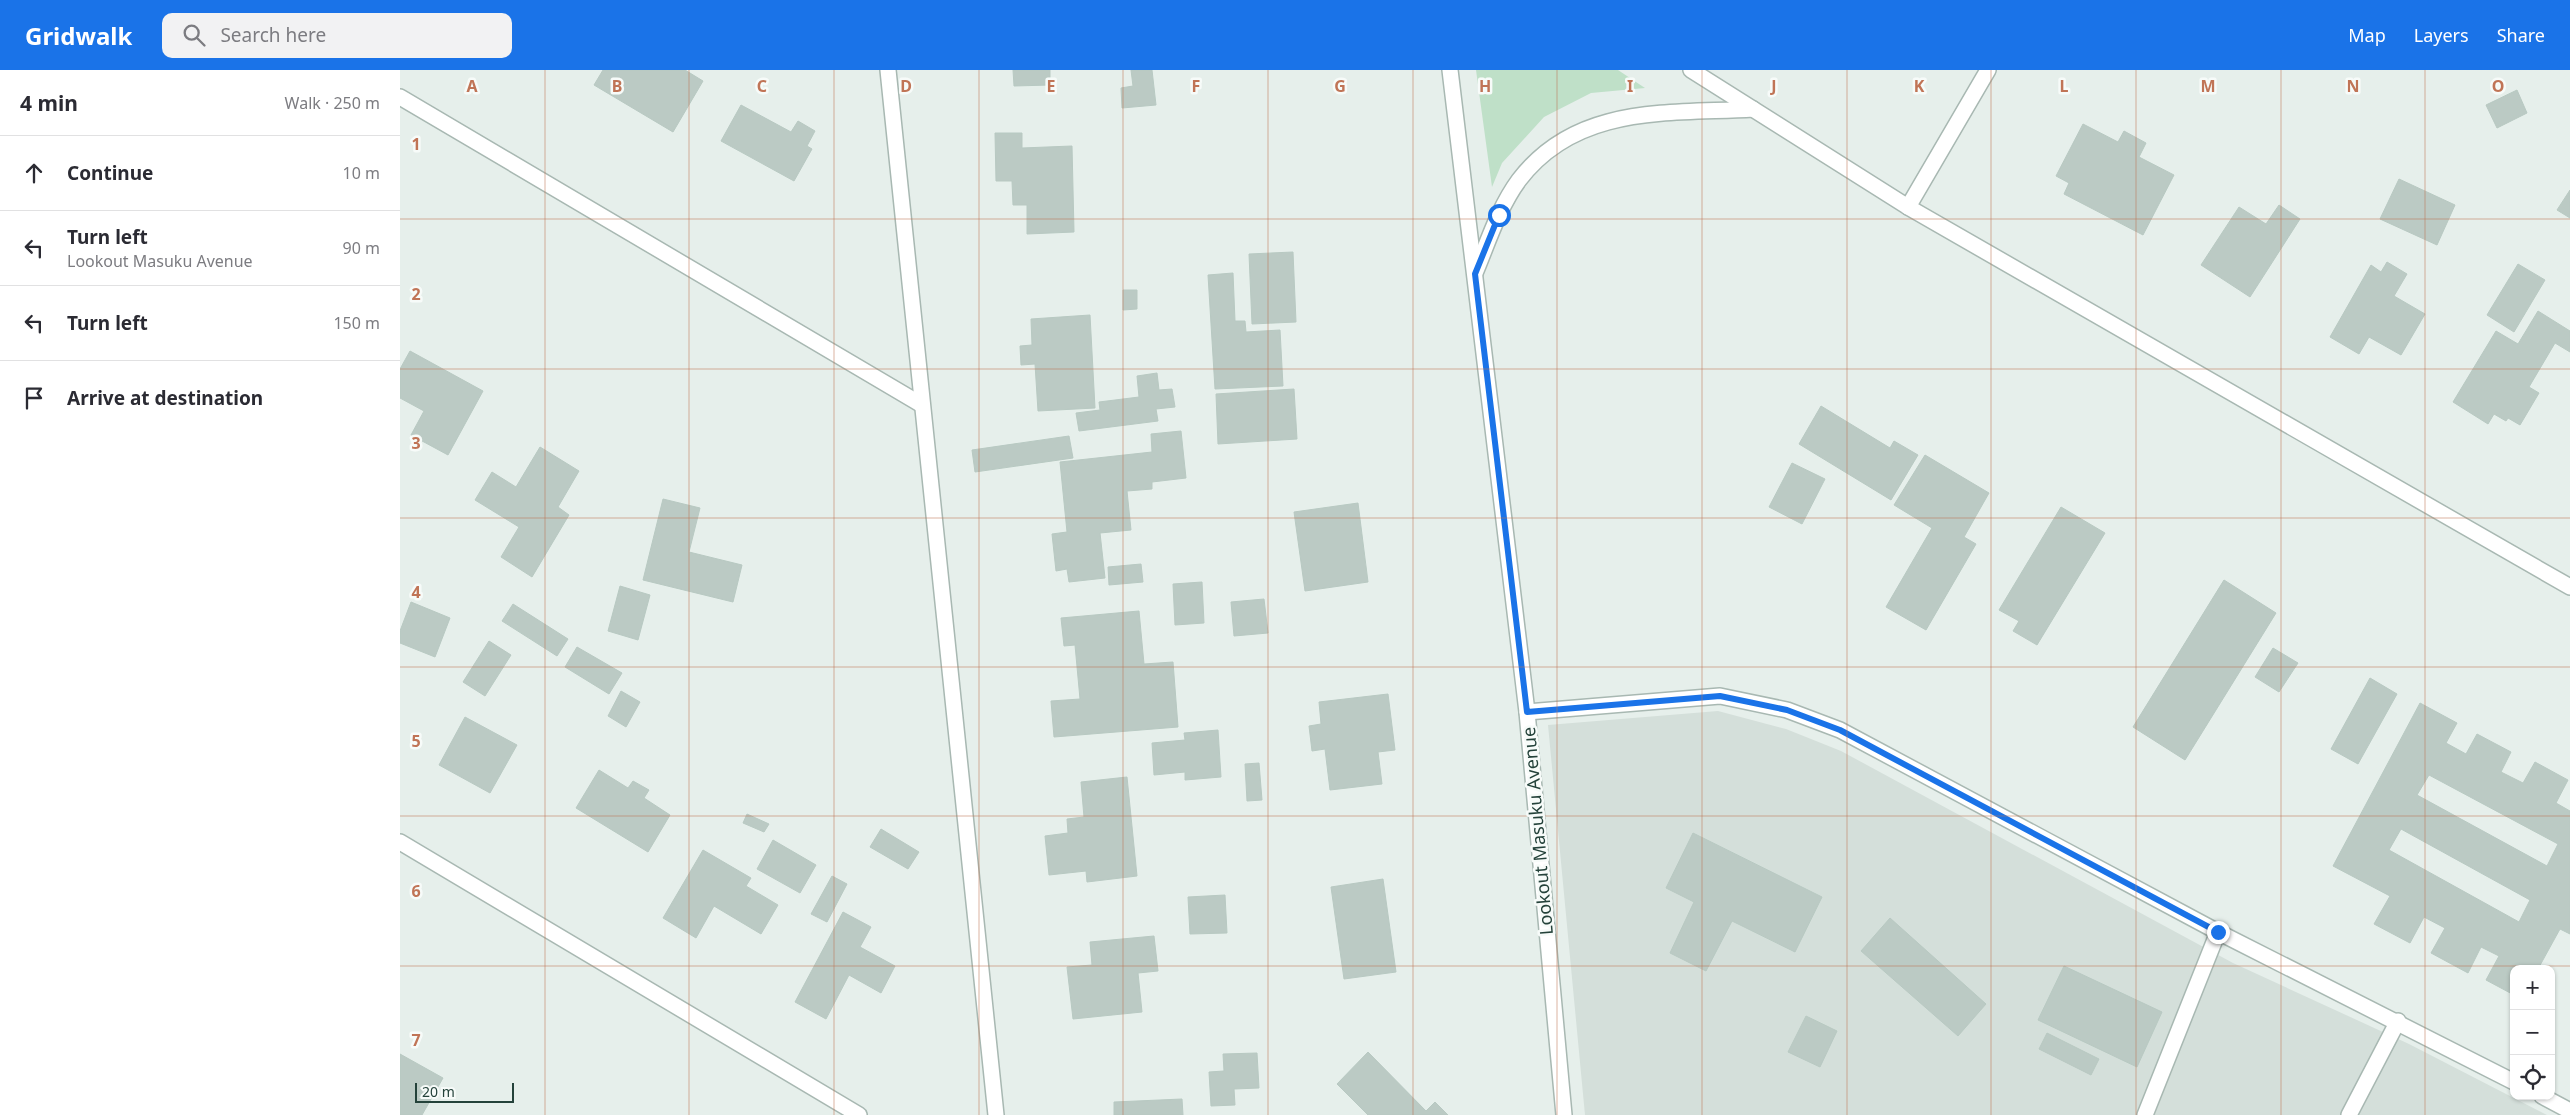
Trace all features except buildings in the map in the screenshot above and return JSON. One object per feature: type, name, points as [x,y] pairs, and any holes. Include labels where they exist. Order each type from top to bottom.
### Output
[{"type":"street","points":[[888,70],[996,1115]]},
{"type":"street","name":"Lookout Masuku Avenue","points":[[1450,70],[1527,712],[1564,1115]]},
{"type":"street","points":[[1691,70],[1908,206],[2569,585]]},
{"type":"street","points":[[1908,206],[1988,70]]},
{"type":"street","points":[[400,97],[922,405]]},
{"type":"street","points":[[1475,274],[1499,215],[1519,180],[1555,143],[1585,127],[1663,112],[1753,109]]},
{"type":"street","points":[[1527,712],[1720,696],[1787,710],[1840,730],[2218,932],[2398,1021],[2510,1080]]},
{"type":"street","points":[[400,842],[859,1115]]},
{"type":"street","points":[[2145,1115],[2218,932]]},
{"type":"street","points":[[2349,1115],[2398,1021]]},
{"type":"street","points":[[2549,1100],[2570,1111]]},
{"type":"shaded area","points":[[1718,711],[1786,729],[1841,751],[2233,963],[2409,1044],[2510,1096],[2510,1100],[2518,1100],[2547,1115],[1585,1115],[1548,725]]},
{"type":"green space","points":[[1476,70],[1618,70],[1645,88],[1591,93],[1544,117],[1502,163],[1492,187]]},
{"type":"route","points":[[1499,215],[1475,274],[1527,712],[1720,696],[1787,710],[1840,730],[2218,932]]}]
